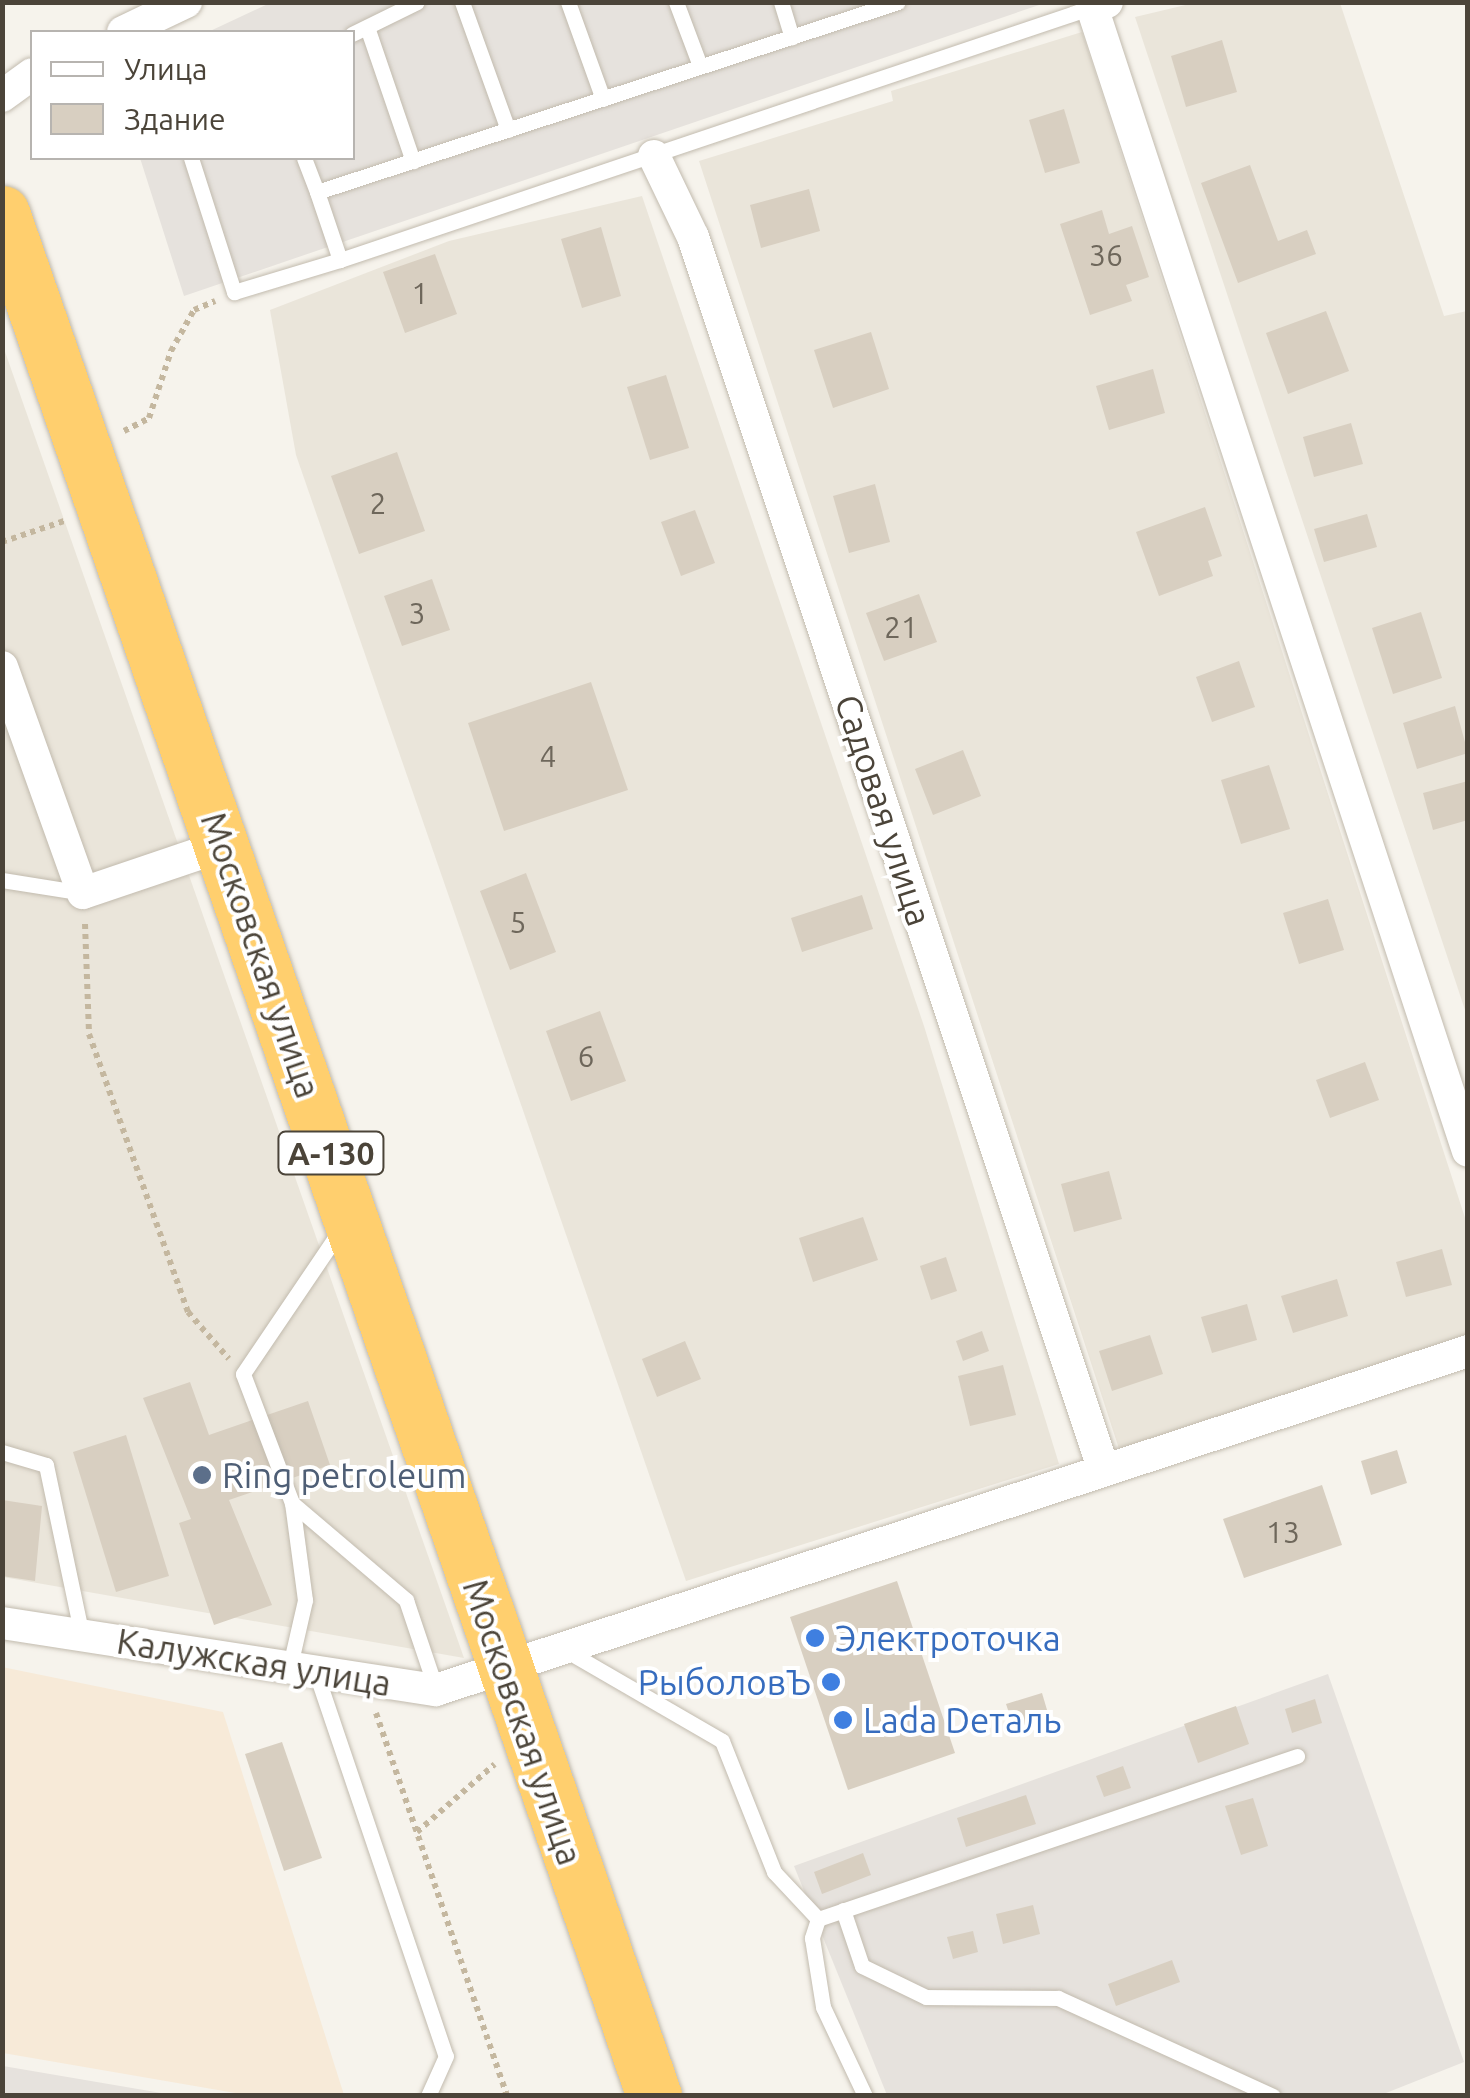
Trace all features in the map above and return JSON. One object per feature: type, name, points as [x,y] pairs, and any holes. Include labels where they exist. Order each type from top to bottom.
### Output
[{"type":"highway","name":"Московская улица","points":[[2,213],[352,1213],[504,1670],[654,2096]]},
{"type":"street","points":[[140,29],[186,2]]},
{"type":"street","points":[[1100,5],[1468,1151]]},
{"type":"street","points":[[2,96],[30,75]]},
{"type":"street","name":"Садовая улица","points":[[654,156],[693,237],[1103,1468]]},
{"type":"street","points":[[2,668],[83,893],[222,846]]},
{"type":"street","name":"Калужская улица","points":[[2,1624],[436,1690],[1468,1351]]},
{"type":"lane","points":[[413,161],[360,30],[417,2]]},
{"type":"lane","points":[[462,2],[508,130]]},
{"type":"lane","points":[[568,2],[603,99]]},
{"type":"lane","points":[[676,2],[700,66]]},
{"type":"lane","points":[[781,2],[792,37]]},
{"type":"lane","points":[[317,192],[898,2]]},
{"type":"lane","points":[[191,160],[234,292],[654,156],[1100,5]]},
{"type":"lane","points":[[305,160],[340,260]]},
{"type":"lane","points":[[2,880],[83,893]]},
{"type":"lane","points":[[352,1213],[243,1374],[292,1503],[305,1600],[303,1672],[446,2056],[428,2096]]},
{"type":"lane","points":[[2,1452],[46,1466],[82,1636]]},
{"type":"lane","points":[[292,1503],[406,1600],[436,1690]]},
{"type":"lane","points":[[565,1649],[722,1741],[774,1872],[818,1919]]},
{"type":"lane","points":[[818,1919],[1297,1756]]},
{"type":"lane","points":[[843,1910],[862,1966],[926,1997],[1058,1998],[1273,2096]]},
{"type":"lane","points":[[818,1919],[812,1938],[822,2007],[866,2096]]},
{"type":"path","points":[[128,444],[123,427],[149,418],[171,350],[194,310],[234,292]]},
{"type":"path","points":[[2,542],[106,506]]},
{"type":"path","points":[[83,893],[89,1034],[188,1312],[243,1374]]},
{"type":"path","points":[[364,1679],[507,2096]]},
{"type":"shaded area","points":[[270,3],[1045,3],[184,296],[141,160],[355,160],[355,30],[212,30]]},
{"type":"shaded area","points":[[1194,3],[1340,3],[1444,316],[1467,311],[1467,1016],[1135,17]]},
{"type":"shaded area","points":[[1082,32],[1467,1224],[1467,1334],[1122,1458],[699,161],[893,101],[891,91]]},
{"type":"shaded area","points":[[642,196],[924,1026],[1059,1464],[686,1581],[296,455],[270,310],[449,241]]},
{"type":"shaded area","points":[[3,346],[464,1658],[3,1577]]},
{"type":"shaded area","points":[[2,1667],[223,1712],[344,2095],[247,2095],[3,2053]]},
{"type":"shaded area","points":[[1328,1674],[1464,2062],[1381,2095],[887,2095],[794,1866]]},
{"type":"shaded area","points":[[3,2066],[173,2095],[3,2095]]},
{"type":"building","points":[[1222,40],[1237,92],[1186,107],[1171,56]]},
{"type":"building","points":[[1064,109],[1080,163],[1045,173],[1029,120]]},
{"type":"building","points":[[1250,165],[1278,241],[1307,230],[1316,254],[1238,283],[1201,183]]},
{"type":"building","points":[[809,189],[820,231],[761,248],[750,205]]},
{"type":"building","points":[[1102,210],[1109,234],[1132,226],[1149,277],[1126,285],[1132,301],[1090,315],[1060,224]]},
{"type":"building","points":[[601,227],[621,296],[582,308],[561,239]]},
{"type":"building","points":[[435,254],[457,314],[405,333],[383,272]]},
{"type":"building","points":[[1326,311],[1349,371],[1288,394],[1266,333]]},
{"type":"building","points":[[871,332],[889,389],[833,408],[814,350]]},
{"type":"building","points":[[1153,369],[1165,413],[1109,430],[1096,386]]},
{"type":"building","points":[[666,375],[689,448],[650,460],[627,387]]},
{"type":"building","points":[[1351,423],[1363,464],[1314,477],[1303,437]]},
{"type":"building","points":[[397,452],[425,531],[359,554],[331,476]]},
{"type":"building","points":[[875,484],[890,542],[849,553],[833,496]]},
{"type":"building","points":[[1205,507],[1222,556],[1208,561],[1213,576],[1159,596],[1136,532]]},
{"type":"building","points":[[695,510],[715,563],[681,576],[661,522]]},
{"type":"building","points":[[1367,514],[1377,547],[1324,562],[1314,529]]},
{"type":"building","points":[[432,579],[450,630],[402,646],[384,596]]},
{"type":"building","points":[[919,594],[937,642],[884,661],[866,613]]},
{"type":"building","points":[[1421,612],[1442,678],[1393,694],[1372,628]]},
{"type":"building","points":[[1239,661],[1255,707],[1212,722],[1196,677]]},
{"type":"building","points":[[591,682],[628,790],[504,831],[468,723]]},
{"type":"building","points":[[1455,706],[1468,753],[1417,769],[1403,723]]},
{"type":"building","points":[[963,750],[981,796],[933,815],[915,769]]},
{"type":"building","points":[[1269,765],[1290,829],[1241,844],[1221,780]]},
{"type":"building","points":[[1468,781],[1468,820],[1433,830],[1423,793]]},
{"type":"building","points":[[526,873],[556,952],[510,970],[480,891]]},
{"type":"building","points":[[862,895],[873,929],[802,952],[791,918]]},
{"type":"building","points":[[1328,899],[1344,950],[1299,964],[1283,913]]},
{"type":"building","points":[[600,1011],[626,1081],[571,1101],[546,1031]]},
{"type":"building","points":[[1365,1062],[1379,1100],[1330,1118],[1316,1080]]},
{"type":"building","points":[[1109,1171],[1122,1219],[1074,1232],[1061,1184]]},
{"type":"building","points":[[863,1217],[878,1260],[813,1282],[799,1238]]},
{"type":"building","points":[[1442,1249],[1452,1285],[1406,1297],[1396,1262]]},
{"type":"building","points":[[946,1257],[957,1291],[931,1300],[920,1266]]},
{"type":"building","points":[[1337,1279],[1348,1316],[1293,1333],[1281,1296]]},
{"type":"building","points":[[1247,1304],[1257,1340],[1212,1353],[1201,1317]]},
{"type":"building","points":[[982,1331],[989,1351],[963,1361],[956,1341]]},
{"type":"building","points":[[1150,1335],[1163,1374],[1112,1391],[1099,1351]]},
{"type":"building","points":[[685,1341],[701,1379],[657,1397],[642,1359]]},
{"type":"building","points":[[1003,1365],[1016,1415],[970,1426],[958,1376]]},
{"type":"building","points":[[190,1382],[209,1435],[308,1401],[330,1465],[229,1500],[272,1605],[214,1625],[179,1523],[191,1519],[143,1398]]},
{"type":"building","points":[[126,1435],[169,1576],[116,1592],[73,1452]]},
{"type":"building","points":[[1397,1450],[1407,1483],[1371,1495],[1361,1461]]},
{"type":"building","points":[[1322,1485],[1342,1545],[1244,1578],[1223,1519]]},
{"type":"building","points":[[2,1500],[42,1506],[35,1581],[2,1576]]},
{"type":"building","points":[[897,1581],[955,1753],[848,1790],[790,1617]]},
{"type":"building","points":[[1042,1693],[1050,1720],[1015,1731],[1006,1704]]},
{"type":"building","points":[[1315,1699],[1322,1723],[1292,1733],[1285,1709]]},
{"type":"building","points":[[1236,1706],[1249,1744],[1198,1763],[1184,1724]]},
{"type":"building","points":[[282,1742],[322,1858],[284,1871],[245,1754]]},
{"type":"building","points":[[1123,1766],[1131,1788],[1104,1797],[1096,1776]]},
{"type":"building","points":[[1026,1795],[1036,1824],[966,1847],[957,1818]]},
{"type":"building","points":[[1253,1798],[1268,1846],[1241,1855],[1225,1806]]},
{"type":"building","points":[[863,1853],[871,1875],[822,1894],[814,1872]]},
{"type":"building","points":[[1033,1905],[1040,1934],[1003,1944],[996,1914]]},
{"type":"building","points":[[973,1931],[978,1952],[953,1959],[947,1937]]},
{"type":"building","points":[[1172,1960],[1180,1982],[1116,2006],[1108,1984]]},
{"type":"place","name":"Ring petroleum","points":[[202,1475]]},
{"type":"place","name":"Электроточка","points":[[815,1638]]},
{"type":"place","name":"РыболовЪ","points":[[831,1682]]},
{"type":"place","name":"Lada Dеталь","points":[[843,1720]]}]
